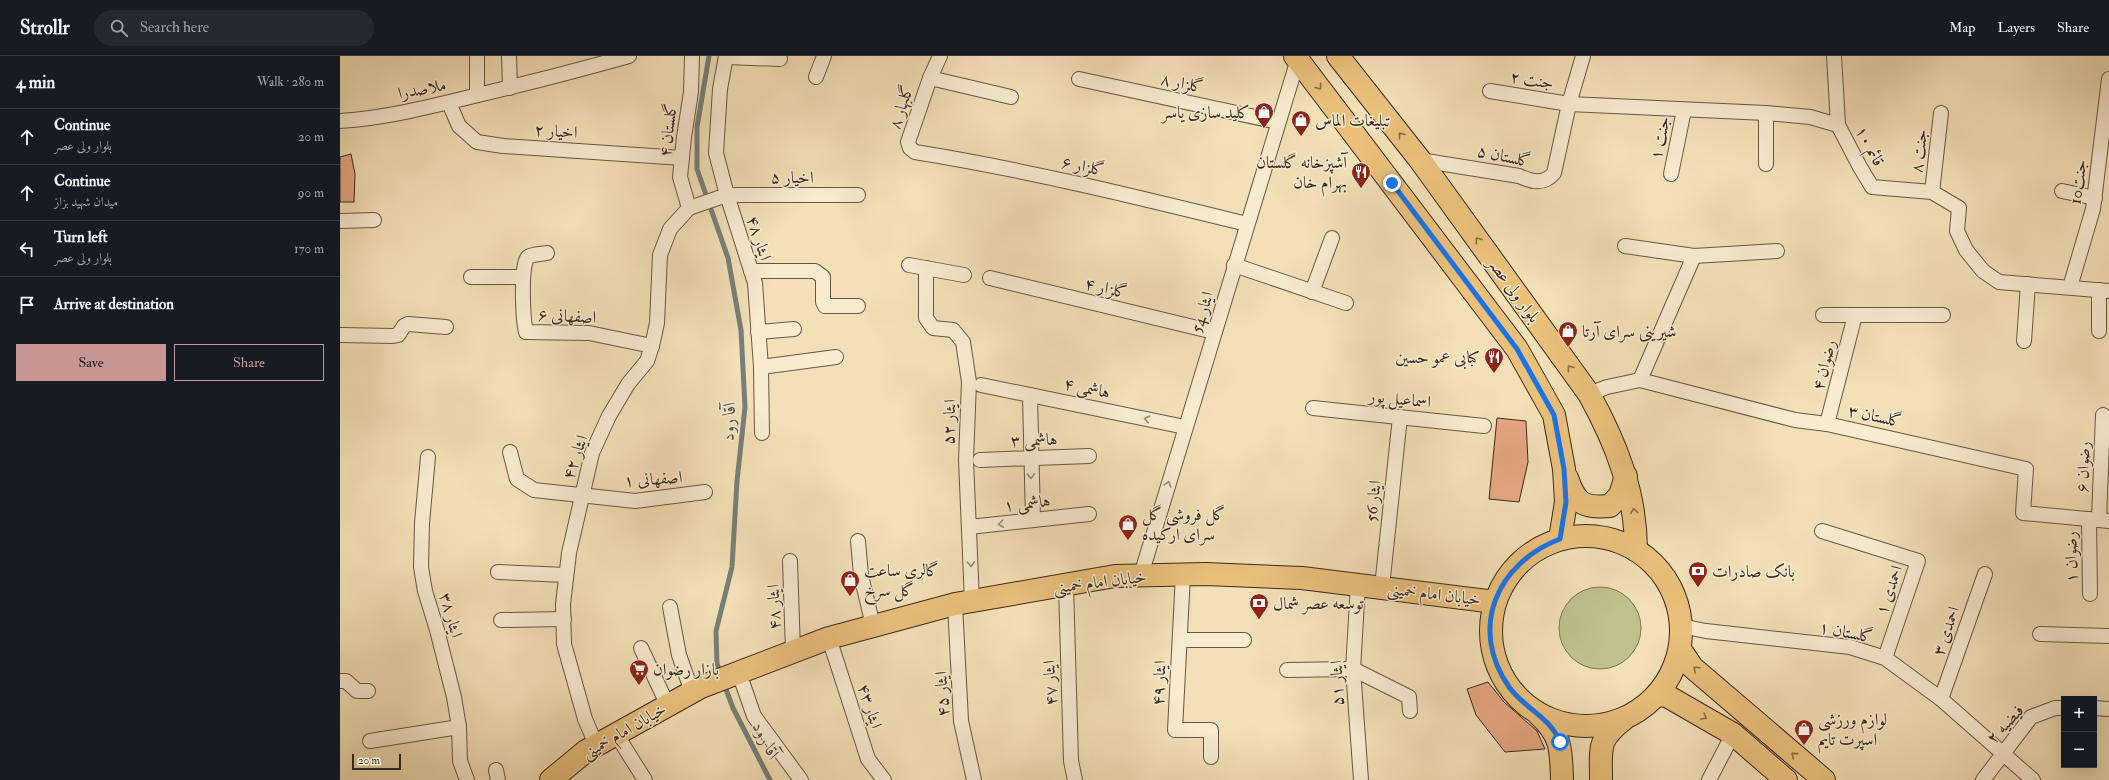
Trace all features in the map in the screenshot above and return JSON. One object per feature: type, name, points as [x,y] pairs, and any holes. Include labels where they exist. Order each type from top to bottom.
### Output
[{"type":"main road","name":"بلوار ولی عصر","points":[[1338,56],[1420,160],[1589,394],[1606,425],[1626,476],[1633,506],[1636,550]]},
{"type":"main road","name":"بلوار ولی عصر","points":[[1297,58],[1517,349],[1554,415],[1564,469],[1566,502],[1560,539]]},
{"type":"main road","points":[[1564,469],[1572,492],[1580,502],[1593,507],[1610,506],[1620,495],[1626,476]]},
{"type":"main road","points":[[1562,780],[1560,742],[1554,730],[1515,694],[1497,665],[1491,631],[1495,602],[1500,589],[1515,567],[1535,550],[1560,539],[1578,536],[1597,536],[1622,543],[1636,550],[1654,564],[1670,585],[1679,609],[1681,626],[1680,649],[1672,672],[1657,694],[1627,717],[1604,738],[1601,751],[1601,780]]},
{"type":"main road","name":"خیابان امام خمینی","points":[[551,780],[586,752],[696,690],[829,638],[964,603],[1116,576],[1183,574],[1302,578],[1495,602]]},
{"type":"main road","points":[[1680,649],[1692,667],[1824,780]]},
{"type":"main road","points":[[1657,694],[1667,696],[1733,734],[1786,780]]},
{"type":"main road","points":[[1535,711],[1559,722],[1585,726],[1602,725],[1627,717]]},
{"type":"street","points":[[477,56],[477,95]]},
{"type":"street","points":[[509,56],[510,88]]},
{"type":"street","name":"ملاصدرا","points":[[340,121],[359,120],[449,103],[629,56]]},
{"type":"street","name":"گلستان ۴","points":[[692,56],[691,92],[680,177],[694,207]]},
{"type":"street","points":[[726,56],[780,59]]},
{"type":"street","name":"ایثار ۴۸","points":[[726,56],[720,89],[716,152],[722,197],[755,283],[761,367],[762,433]]},
{"type":"street","points":[[816,77],[824,56]]},
{"type":"street","name":"گلبهار ۸","points":[[910,148],[908,142],[930,78],[940,56]]},
{"type":"street","name":"گلستان ۵","points":[[1420,160],[1519,176],[1531,182],[1549,179],[1554,173],[1569,104],[1583,56]]},
{"type":"street","points":[[1834,56],[1838,125]]},
{"type":"street","name":"ایثار 54","points":[[1141,575],[1297,58]]},
{"type":"street","points":[[930,78],[1011,97]]},
{"type":"street","name":"گلزار ۸","points":[[1079,79],[1278,122]]},
{"type":"street","name":"جنت10","points":[[2070,287],[2093,209],[2105,146],[2109,79]]},
{"type":"street","name":"جنت ۲","points":[[1490,92],[1569,104]]},
{"type":"street","name":"اخیار ۲","points":[[449,103],[459,126],[477,142],[503,146],[682,158]]},
{"type":"street","name":"قائم ۱۰","points":[[1569,104],[1766,113],[1810,117],[1838,125],[1872,187],[1932,192],[1959,208],[1957,231],[1966,250],[1983,271],[1999,282],[2104,290]]},
{"type":"street","name":"جنت ۱","points":[[1671,174],[1684,110]]},
{"type":"street","points":[[1766,113],[1766,164]]},
{"type":"street","name":"جنت ۸","points":[[1932,192],[1941,114]]},
{"type":"street","name":"گلزار ۶","points":[[910,148],[915,152],[988,164],[1109,190],[1247,224]]},
{"type":"street","points":[[2062,191],[2095,198]]},
{"type":"street","name":"اخیار ۵","points":[[722,197],[858,195]]},
{"type":"street","points":[[694,207],[722,197]]},
{"type":"street","name":"ایثار ۴۲","points":[[596,746],[585,719],[564,644],[563,604],[569,553],[581,495],[592,454],[610,416],[628,384],[647,361],[652,346],[657,322],[660,255],[670,229],[694,207]]},
{"type":"street","points":[[340,221],[374,220]]},
{"type":"street","points":[[1312,292],[1332,238]]},
{"type":"street","points":[[1625,246],[1694,256],[1777,251]]},
{"type":"street","name":"اصفهانی ۶","points":[[547,253],[528,257],[523,277],[526,332],[589,333],[652,346]]},
{"type":"street","points":[[1640,380],[1694,256]]},
{"type":"street","points":[[908,265],[964,275]]},
{"type":"street","points":[[1234,265],[1346,303]]},
{"type":"street","name":"ایثار ۵۲","points":[[926,268],[926,318],[933,328],[953,330],[962,342],[969,382],[966,460],[969,527],[964,603]]},
{"type":"street","points":[[751,271],[815,271],[822,277],[823,302],[825,306],[858,306]]},
{"type":"street","points":[[471,277],[523,277]]},
{"type":"street","name":"گلزار ۴","points":[[990,278],[1214,332]]},
{"type":"street","points":[[2024,341],[2028,284]]},
{"type":"street","points":[[2099,332],[2104,290]]},
{"type":"street","name":"رضوان ۴","points":[[1823,315],[1942,315]]},
{"type":"street","name":"رضوان ۴","points":[[1828,424],[1855,315]]},
{"type":"street","points":[[340,335],[396,336],[404,326],[408,324],[446,327]]},
{"type":"street","points":[[758,332],[794,329]]},
{"type":"street","points":[[761,367],[836,357]]},
{"type":"street","name":"گلستان ۳","points":[[1589,394],[1606,387],[1640,380],[1795,420],[1828,424],[2026,469],[2023,513],[2099,520]]},
{"type":"street","name":"هاشمی ۴","points":[[981,385],[1185,427]]},
{"type":"street","points":[[1030,395],[1030,458],[1033,520]]},
{"type":"street","name":"اسماعیل پور","points":[[1313,408],[1484,426]]},
{"type":"street","name":"رضوان ۶","points":[[2099,520],[2103,415]]},
{"type":"street","name":"ایثار 56","points":[[1382,587],[1400,417]]},
{"type":"street","name":"اصفهانی ۱","points":[[510,452],[517,479],[534,490],[635,502],[705,492]]},
{"type":"street","name":"هاشمی ۳","points":[[980,460],[1089,456]]},
{"type":"street","name":"ایثار ۳۸","points":[[428,457],[422,523],[421,567],[425,592],[437,630],[459,727],[460,761],[467,780]]},
{"type":"street","name":"هاشمی ۱","points":[[969,527],[1089,514]]},
{"type":"street","name":"رضوان ۱","points":[[2090,594],[2099,520]]},
{"type":"street","name":"احمدی ۱","points":[[1822,531],[1918,561],[1885,658]]},
{"type":"street","points":[[858,541],[861,575],[873,626]]},
{"type":"street","name":"ایثار ۴۸","points":[[790,561],[794,652]]},
{"type":"street","points":[[498,572],[566,575]]},
{"type":"street","name":"ایثار ۴۹","points":[[1183,574],[1175,730],[1212,730],[1212,757]]},
{"type":"street","name":"احمدی ۳","points":[[1941,699],[1985,574]]},
{"type":"street","name":"ایثار ۴۷","points":[[1066,585],[1071,754],[1075,780]]},
{"type":"street","name":"ایثار ۵۱","points":[[1358,585],[1353,669],[1362,780]]},
{"type":"street","name":"ایثار ۴۵","points":[[964,603],[961,721],[974,780]]},
{"type":"street","points":[[670,607],[680,656],[696,690]]},
{"type":"street","points":[[501,620],[564,619]]},
{"type":"street","name":"گلستان ۱","points":[[1681,626],[1706,631],[1850,647],[1885,658],[1941,699],[2033,780]]},
{"type":"street","points":[[2040,634],[2109,636]]},
{"type":"street","name":"ایثار ۴۳","points":[[829,638],[868,759],[884,780]]},
{"type":"street","points":[[1180,640],[1244,640]]},
{"type":"street","points":[[641,648],[668,706]]},
{"type":"street","points":[[1286,670],[1353,669],[1409,698],[1410,710]]},
{"type":"street","points":[[739,673],[754,716],[801,780]]},
{"type":"street","points":[[340,681],[346,682],[357,691],[368,691]]},
{"type":"street","name":"فیضیه ۲","points":[[1983,780],[2031,717],[2055,708],[2061,708]]},
{"type":"street","points":[[2097,708],[2109,708]]},
{"type":"street","points":[[370,741],[459,727]]},
{"type":"street","points":[[616,734],[645,780]]},
{"type":"street","points":[[1709,780],[1733,734]]},
{"type":"green space","points":[[1600,587],[1616,590],[1629,599],[1638,612],[1641,628],[1638,644],[1629,657],[1616,666],[1600,669],[1584,666],[1571,657],[1562,644],[1559,628],[1562,612],[1571,599],[1584,590]]},
{"type":"building","points":[[351,154],[355,174],[354,202],[340,202],[340,157]]},
{"type":"building","points":[[1497,418],[1526,421],[1528,462],[1519,502],[1489,499]]},
{"type":"building","points":[[1488,682],[1504,702],[1537,731],[1545,749],[1505,752],[1476,715],[1467,689]]},
{"type":"waterway","name":"آقا رود","points":[[709,56],[697,127],[697,169],[728,258],[741,330],[745,407],[737,481],[732,567],[716,631],[717,664],[721,674]]},
{"type":"waterway","name":"آقا رود","points":[[724,684],[733,708],[770,780]]},
{"type":"place","name":"کلید سازی یاسر","points":[[1264,129]]},
{"type":"place","name":"تبلیغات الماس","points":[[1301,137]]},
{"type":"place","name":"آشپزخانه گلستان بهرام خان","points":[[1361,189]]},
{"type":"place","name":"شیرینی سرای آرتا","points":[[1568,348]]},
{"type":"place","name":"کبابی عمو حسین","points":[[1494,374]]},
{"type":"place","name":"گل فروشی گل سرای ارکیده","points":[[1128,541]]},
{"type":"place","name":"بانک صادرات","points":[[1698,588]]},
{"type":"place","name":"گالری ساعت گل سرخ","points":[[850,597]]},
{"type":"place","name":"توسعه عصر شمال","points":[[1259,620]]},
{"type":"place","name":"بازار رضوان","points":[[639,686]]},
{"type":"place","name":"لوازم ورزشی اسپرت تایم","points":[[1804,746]]},
{"type":"route","points":[[1392,183],[1517,349],[1554,415],[1564,469],[1566,502],[1560,539],[1535,550],[1524,558],[1515,567],[1505,581],[1500,589],[1492,613],[1491,640],[1494,657],[1500,673],[1510,688],[1521,701],[1549,724],[1560,742]]}]
